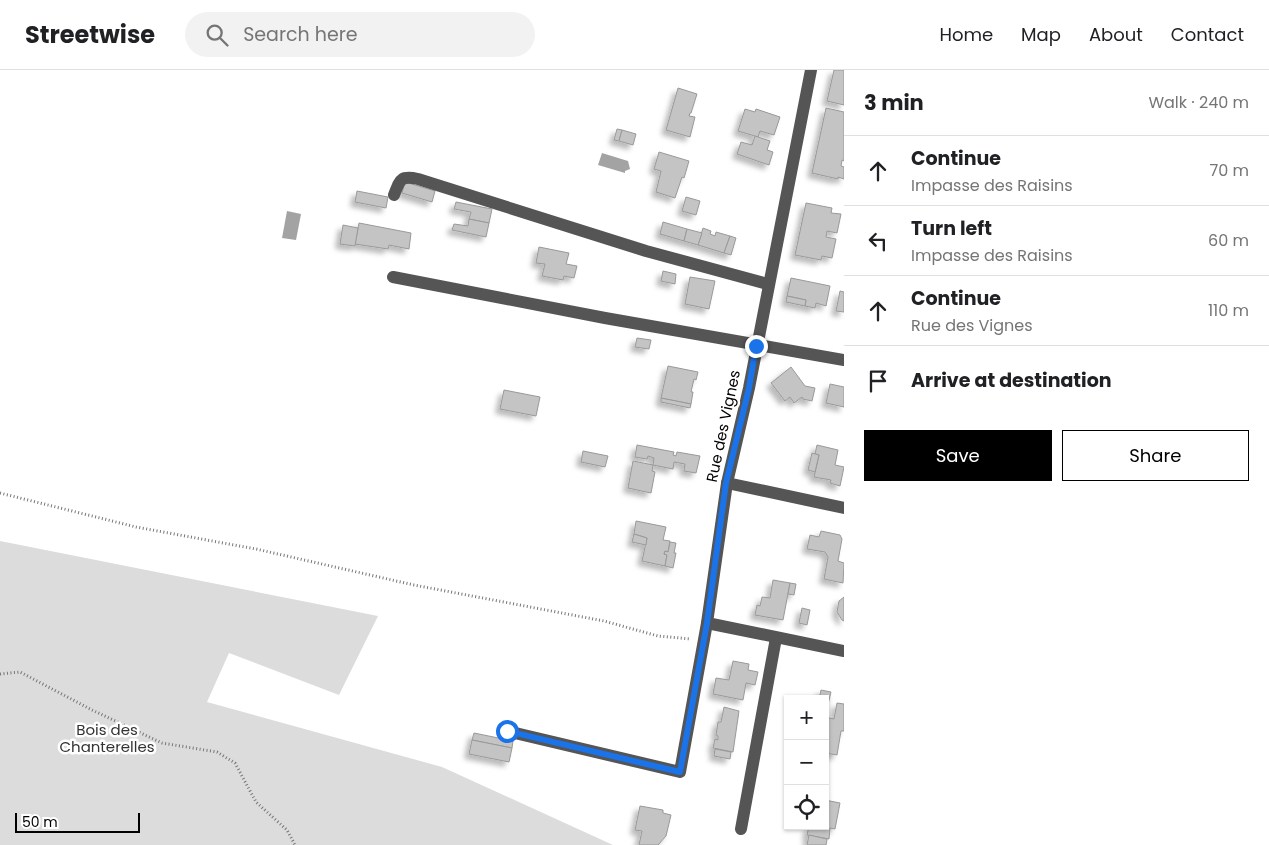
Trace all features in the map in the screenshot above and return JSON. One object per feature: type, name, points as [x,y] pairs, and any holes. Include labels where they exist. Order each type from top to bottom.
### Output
[{"type":"street","name":"Rue des Vignes","points":[[507,731],[680,772],[707,623],[726,483],[749,388],[811,70]]},
{"type":"street","points":[[394,196],[402,179],[407,177],[418,179],[646,251],[768,284]]},
{"type":"street","points":[[393,276],[756,346],[844,360]]},
{"type":"street","points":[[726,483],[844,508]]},
{"type":"street","points":[[707,623],[844,651]]},
{"type":"street","points":[[741,829],[776,638]]},
{"type":"path","points":[[0,493],[136,527],[256,549],[414,585],[604,621],[658,636],[704,640]]},
{"type":"path","points":[[0,674],[20,672],[92,710],[162,743],[217,752],[235,763],[256,802],[287,830],[295,845]]},
{"type":"green space","name":"Bois des Chanterelles","points":[[0,541],[378,616],[339,695],[229,653],[207,702],[442,767],[613,845],[0,845]]},
{"type":"shaded area","points":[[602,153],[628,161],[630,169],[625,171],[625,173],[598,165]]},
{"type":"shaded area","points":[[287,211],[301,214],[296,240],[282,238]]},
{"type":"building","points":[[834,70],[844,70],[844,105],[827,101]]},
{"type":"building","points":[[678,88],[697,94],[689,116],[695,117],[690,137],[666,130]]},
{"type":"building","points":[[826,108],[844,112],[844,161],[842,160],[841,166],[844,167],[844,179],[812,173]]},
{"type":"building","points":[[745,109],[755,112],[756,109],[780,117],[774,135],[760,131],[758,137],[738,131]]},
{"type":"building","points":[[617,129],[622,130],[619,141],[614,140]]},
{"type":"building","points":[[622,130],[636,134],[633,145],[619,141]]},
{"type":"building","points":[[755,136],[770,141],[767,150],[773,152],[769,165],[737,154],[741,142],[752,145]]},
{"type":"building","points":[[659,152],[689,161],[675,198],[656,192],[661,171],[654,169]]},
{"type":"building","points":[[405,182],[435,191],[432,202],[402,193]]},
{"type":"building","points":[[357,191],[388,197],[386,208],[355,202]]},
{"type":"building","points":[[686,197],[700,201],[696,215],[682,211]]},
{"type":"building","points":[[456,202],[492,209],[489,223],[469,219],[471,212],[454,209]]},
{"type":"building","points":[[806,203],[832,208],[831,213],[841,214],[837,233],[827,231],[826,237],[836,239],[832,258],[822,256],[821,260],[795,255]]},
{"type":"building","points":[[469,219],[489,223],[486,237],[452,230],[454,224],[468,226]]},
{"type":"building","points":[[663,222],[687,229],[684,241],[660,234]]},
{"type":"building","points":[[359,223],[411,233],[409,249],[389,245],[388,249],[355,244]]},
{"type":"building","points":[[343,225],[358,228],[355,246],[340,244]]},
{"type":"building","points":[[703,228],[711,231],[710,234],[715,236],[716,232],[730,236],[724,253],[698,245]]},
{"type":"building","points":[[687,229],[702,233],[698,245],[684,241]]},
{"type":"building","points":[[730,236],[736,238],[731,255],[724,253]]},
{"type":"building","points":[[539,247],[569,253],[566,264],[577,266],[574,278],[564,276],[563,280],[542,276],[545,264],[536,263]]},
{"type":"building","points":[[663,271],[676,274],[675,284],[661,281]]},
{"type":"building","points":[[690,277],[715,281],[709,309],[685,304]]},
{"type":"building","points":[[791,278],[830,286],[826,306],[816,303],[815,308],[805,306],[806,300],[787,296]]},
{"type":"building","points":[[840,291],[844,292],[844,312],[836,311]]},
{"type":"building","points":[[787,296],[806,300],[805,306],[786,302]]},
{"type":"building","points":[[637,338],[651,340],[649,349],[635,347]]},
{"type":"building","points":[[668,366],[698,372],[691,392],[693,392],[691,404],[661,398]]},
{"type":"building","points":[[791,367],[805,386],[815,388],[812,401],[802,397],[794,403],[790,397],[785,401],[771,383]]},
{"type":"building","points":[[830,384],[844,387],[844,407],[826,403]]},
{"type":"building","points":[[504,390],[540,397],[536,416],[500,409]]},
{"type":"building","points":[[661,398],[691,404],[690,408],[661,402]]},
{"type":"building","points":[[637,445],[674,452],[673,455],[676,456],[677,452],[700,456],[696,473],[684,471],[685,464],[674,462],[673,469],[653,465],[654,458],[648,456],[647,459],[635,457]]},
{"type":"building","points":[[817,445],[838,450],[835,465],[844,467],[840,486],[830,483],[831,480],[814,477],[819,455],[815,454]]},
{"type":"building","points":[[583,451],[608,456],[605,467],[581,462]]},
{"type":"building","points":[[812,453],[819,455],[815,472],[808,470]]},
{"type":"building","points":[[633,461],[653,465],[652,471],[655,472],[651,493],[628,488]]},
{"type":"building","points":[[636,521],[666,527],[663,540],[670,541],[668,552],[665,551],[664,554],[667,555],[665,566],[642,561],[647,538],[634,534]]},
{"type":"building","points":[[821,531],[840,535],[842,539],[838,561],[844,563],[843,583],[824,579],[828,557],[825,552],[807,549],[810,535],[819,537]]},
{"type":"building","points":[[634,534],[647,538],[646,545],[632,542]]},
{"type":"building","points":[[670,542],[676,543],[673,568],[665,566],[667,555],[664,554],[665,551],[668,552]]},
{"type":"building","points":[[773,580],[790,583],[783,620],[755,615],[757,605],[760,606],[762,597],[770,598]]},
{"type":"building","points":[[790,583],[796,584],[794,595],[788,594]]},
{"type":"building","points":[[844,597],[844,621],[837,612],[839,601]]},
{"type":"building","points":[[802,608],[810,610],[807,625],[799,623]]},
{"type":"building","points":[[733,661],[749,664],[748,670],[758,672],[755,685],[746,683],[743,700],[713,694],[716,678],[729,680]]},
{"type":"building","points":[[821,690],[831,692],[829,700],[829,695],[820,695]]},
{"type":"building","points":[[837,703],[844,704],[844,731],[841,731],[837,755],[829,754],[829,718],[834,719]]},
{"type":"building","points":[[724,707],[739,711],[733,752],[713,748],[715,739],[718,740],[716,735],[718,722],[721,722]]},
{"type":"building","points":[[474,733],[513,741],[512,748],[472,740]]},
{"type":"building","points":[[472,740],[512,748],[509,762],[469,754]]},
{"type":"building","points":[[715,749],[731,752],[730,759],[714,756]]},
{"type":"building","points":[[829,801],[840,803],[835,829],[830,828],[829,839],[807,835],[808,830],[829,830]]},
{"type":"building","points":[[640,806],[663,810],[663,813],[671,815],[666,836],[658,845],[639,845],[642,831],[635,830]]},
{"type":"building","points":[[809,835],[827,839],[826,845],[807,845]]},
{"type":"route","points":[[507,731],[680,772],[707,623],[726,483],[749,388],[756,346]]}]
